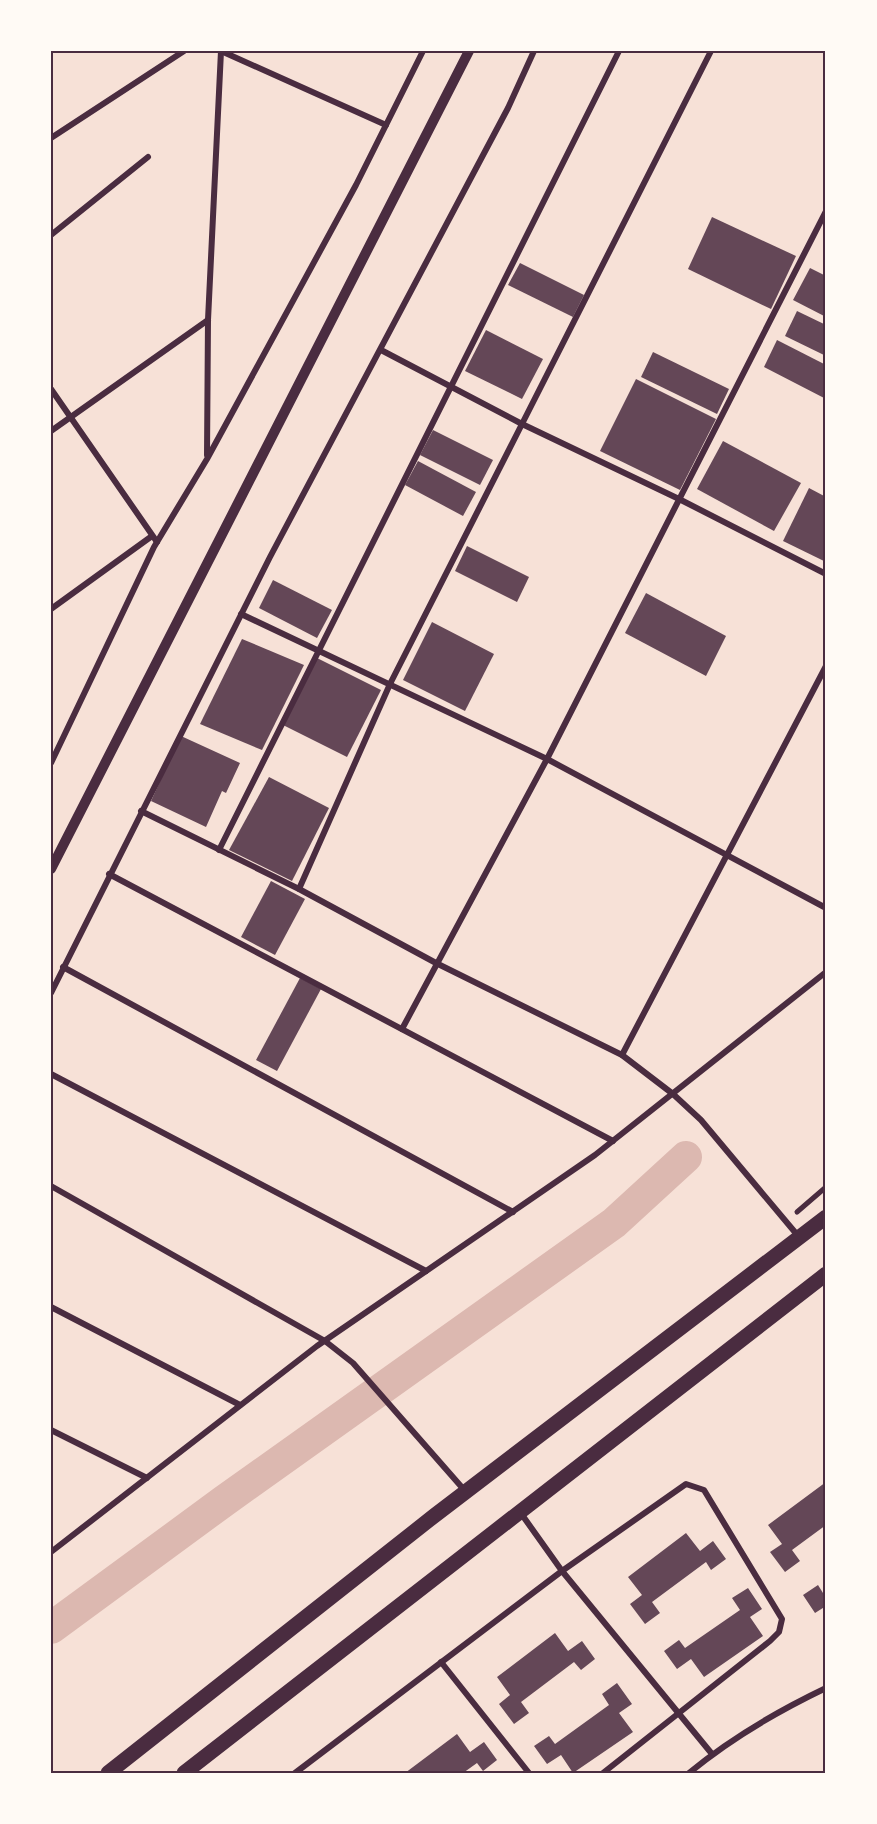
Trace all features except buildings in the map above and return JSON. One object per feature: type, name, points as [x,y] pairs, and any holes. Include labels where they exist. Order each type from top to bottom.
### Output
[{"type":"main road","points":[[108,1773],[466,1492],[826,1217]]},
{"type":"main road","points":[[184,1773],[826,1274]]},
{"type":"street","points":[[51,138],[184,51]]},
{"type":"street","points":[[207,459],[208,320],[221,51],[386,125]]},
{"type":"street","points":[[51,763],[157,542],[207,459],[386,125],[423,51]]},
{"type":"street","points":[[51,869],[469,51]]},
{"type":"street","points":[[51,993],[241,614],[508,108],[534,51]]},
{"type":"street","points":[[219,850],[449,386],[619,51]]},
{"type":"street","points":[[299,889],[390,684],[711,51]]},
{"type":"street","points":[[51,235],[148,157]]},
{"type":"street","points":[[402,1029],[547,759],[826,212]]},
{"type":"street","points":[[51,431],[208,320]]},
{"type":"street","points":[[381,350],[522,424],[679,499],[826,574]]},
{"type":"street","points":[[51,389],[157,542]]},
{"type":"street","points":[[51,609],[152,536]]},
{"type":"street","points":[[241,614],[547,759],[826,908]]},
{"type":"street","points":[[622,1055],[826,666]]},
{"type":"street","points":[[141,811],[299,889],[436,963],[622,1055],[673,1094],[701,1120],[799,1237]]},
{"type":"street","points":[[109,874],[613,1141]]},
{"type":"street","points":[[63,967],[513,1212]]},
{"type":"street","points":[[51,1552],[54,1545],[147,1478],[325,1341],[613,1141],[826,972]]},
{"type":"street","points":[[51,1074],[426,1271]]},
{"type":"street","points":[[51,1186],[325,1341],[353,1363],[466,1492]]},
{"type":"street","points":[[797,1212],[826,1187]]},
{"type":"street","points":[[51,1307],[240,1405]]},
{"type":"street","points":[[51,1430],[147,1478]]},
{"type":"street","points":[[295,1773],[562,1571],[686,1484],[704,1490],[782,1619],[779,1632],[603,1773]]},
{"type":"street","points":[[519,1512],[562,1571],[712,1754]]},
{"type":"street","points":[[441,1662],[529,1773]]},
{"type":"street","points":[[689,1773],[712,1754],[790,1705],[826,1688]]},
{"type":"waterway","points":[[51,1628],[224,1501],[614,1223],[686,1157]]}]
